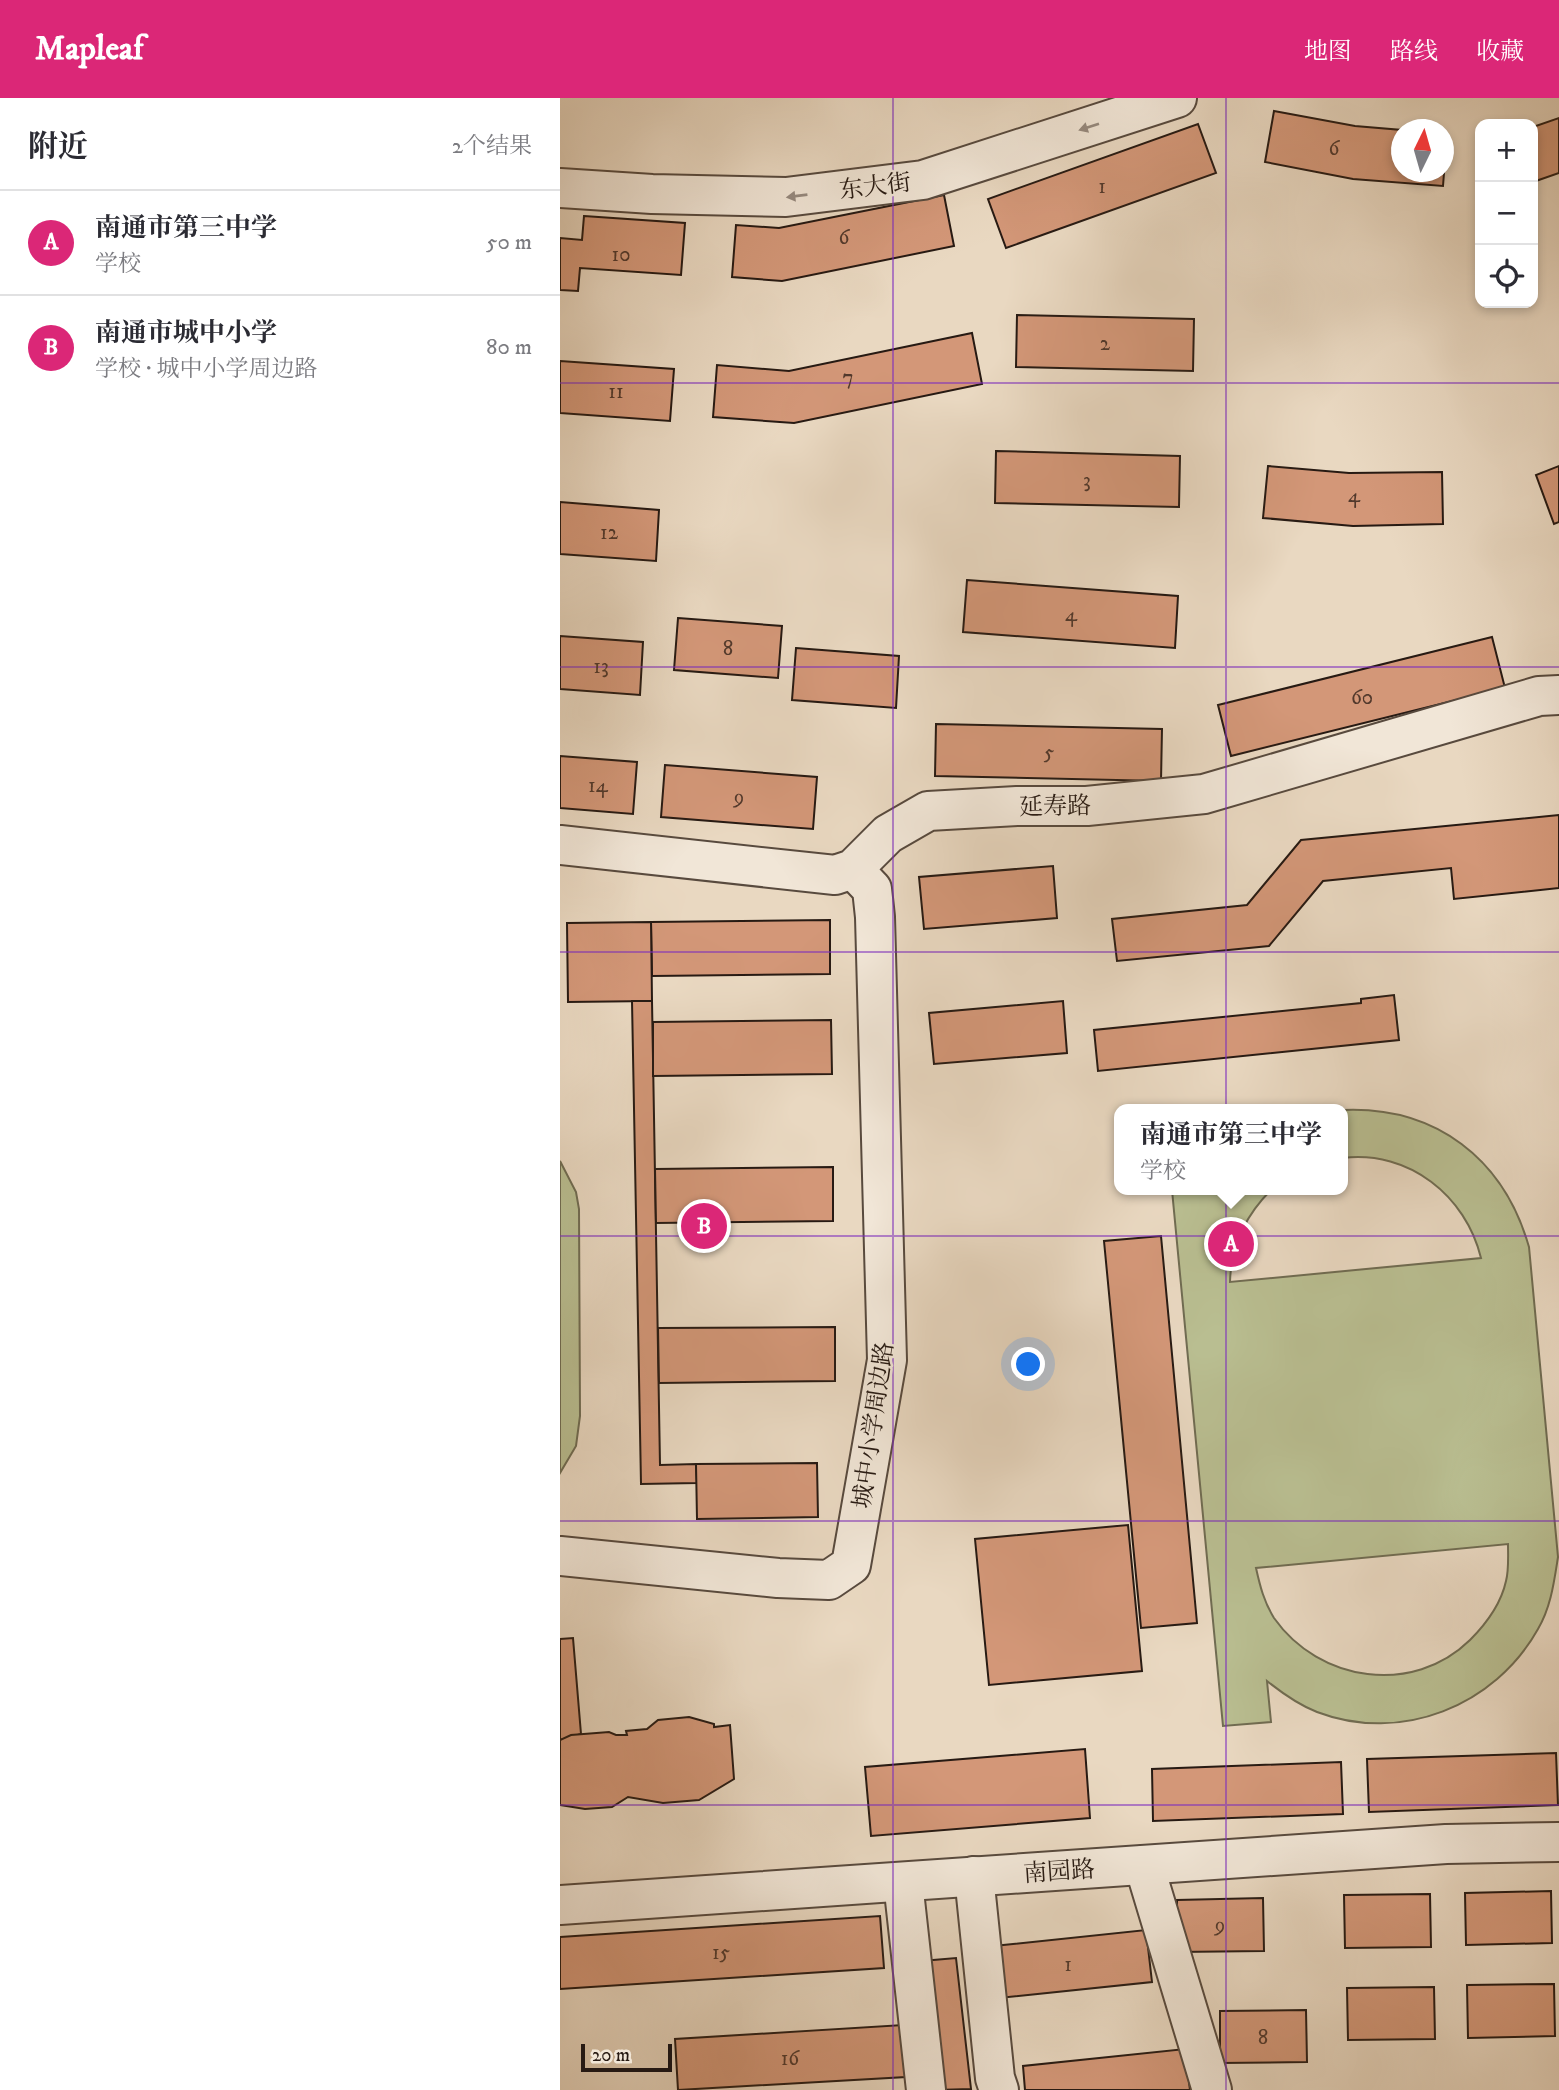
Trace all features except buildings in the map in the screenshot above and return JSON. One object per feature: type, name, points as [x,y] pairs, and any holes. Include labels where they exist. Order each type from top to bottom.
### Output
[{"type":"street","name":"东大街","points":[[560,187],[652,194],[786,197],[923,180],[1177,98]]},
{"type":"street","name":"延寿路","points":[[853,869],[888,834],[928,811],[1017,806],[1087,806],[1204,794],[1539,696],[1559,695]]},
{"type":"street","points":[[560,845],[835,875],[853,869]]},
{"type":"street","name":"城中小学周边路","points":[[560,1556],[778,1578],[829,1580],[851,1565],[887,1360],[875,917],[872,889],[853,869]]},
{"type":"street","name":"南园路","points":[[560,1905],[1446,1844],[1559,1842]]},
{"type":"street","points":[[1144,1865],[1212,2090]]},
{"type":"street","points":[[974,1877],[995,2078],[999,2090]]},
{"type":"street","points":[[903,1882],[926,2090]]},
{"type":"green space","points":[[1348,1110],[1377,1111],[1408,1117],[1436,1128],[1462,1144],[1484,1164],[1518,1216],[1529,1247],[1558,1557],[1549,1603],[1538,1629],[1520,1656],[1497,1679],[1471,1698],[1443,1711],[1413,1720],[1381,1723],[1349,1721],[1310,1709],[1267,1681],[1271,1722],[1223,1726],[1172,1195],[1266,1195],[1241,1232],[1233,1256],[1230,1282],[1481,1258],[1462,1215],[1448,1197],[1412,1170],[1367,1157],[1348,1158]],"holes":[[[1508,1544],[1508,1572],[1501,1598],[1470,1640],[1447,1658],[1422,1669],[1395,1675],[1368,1674],[1341,1668],[1316,1656],[1293,1640],[1274,1618],[1263,1594],[1256,1568]]]},
{"type":"green space","points":[[560,1161],[576,1192],[579,1209],[580,1416],[576,1446],[560,1473]]},
{"type":"place","name":"南通市城中小学","points":[[704,1226]]},
{"type":"place","name":"南通市第三中学","points":[[1231,1244]]}]
